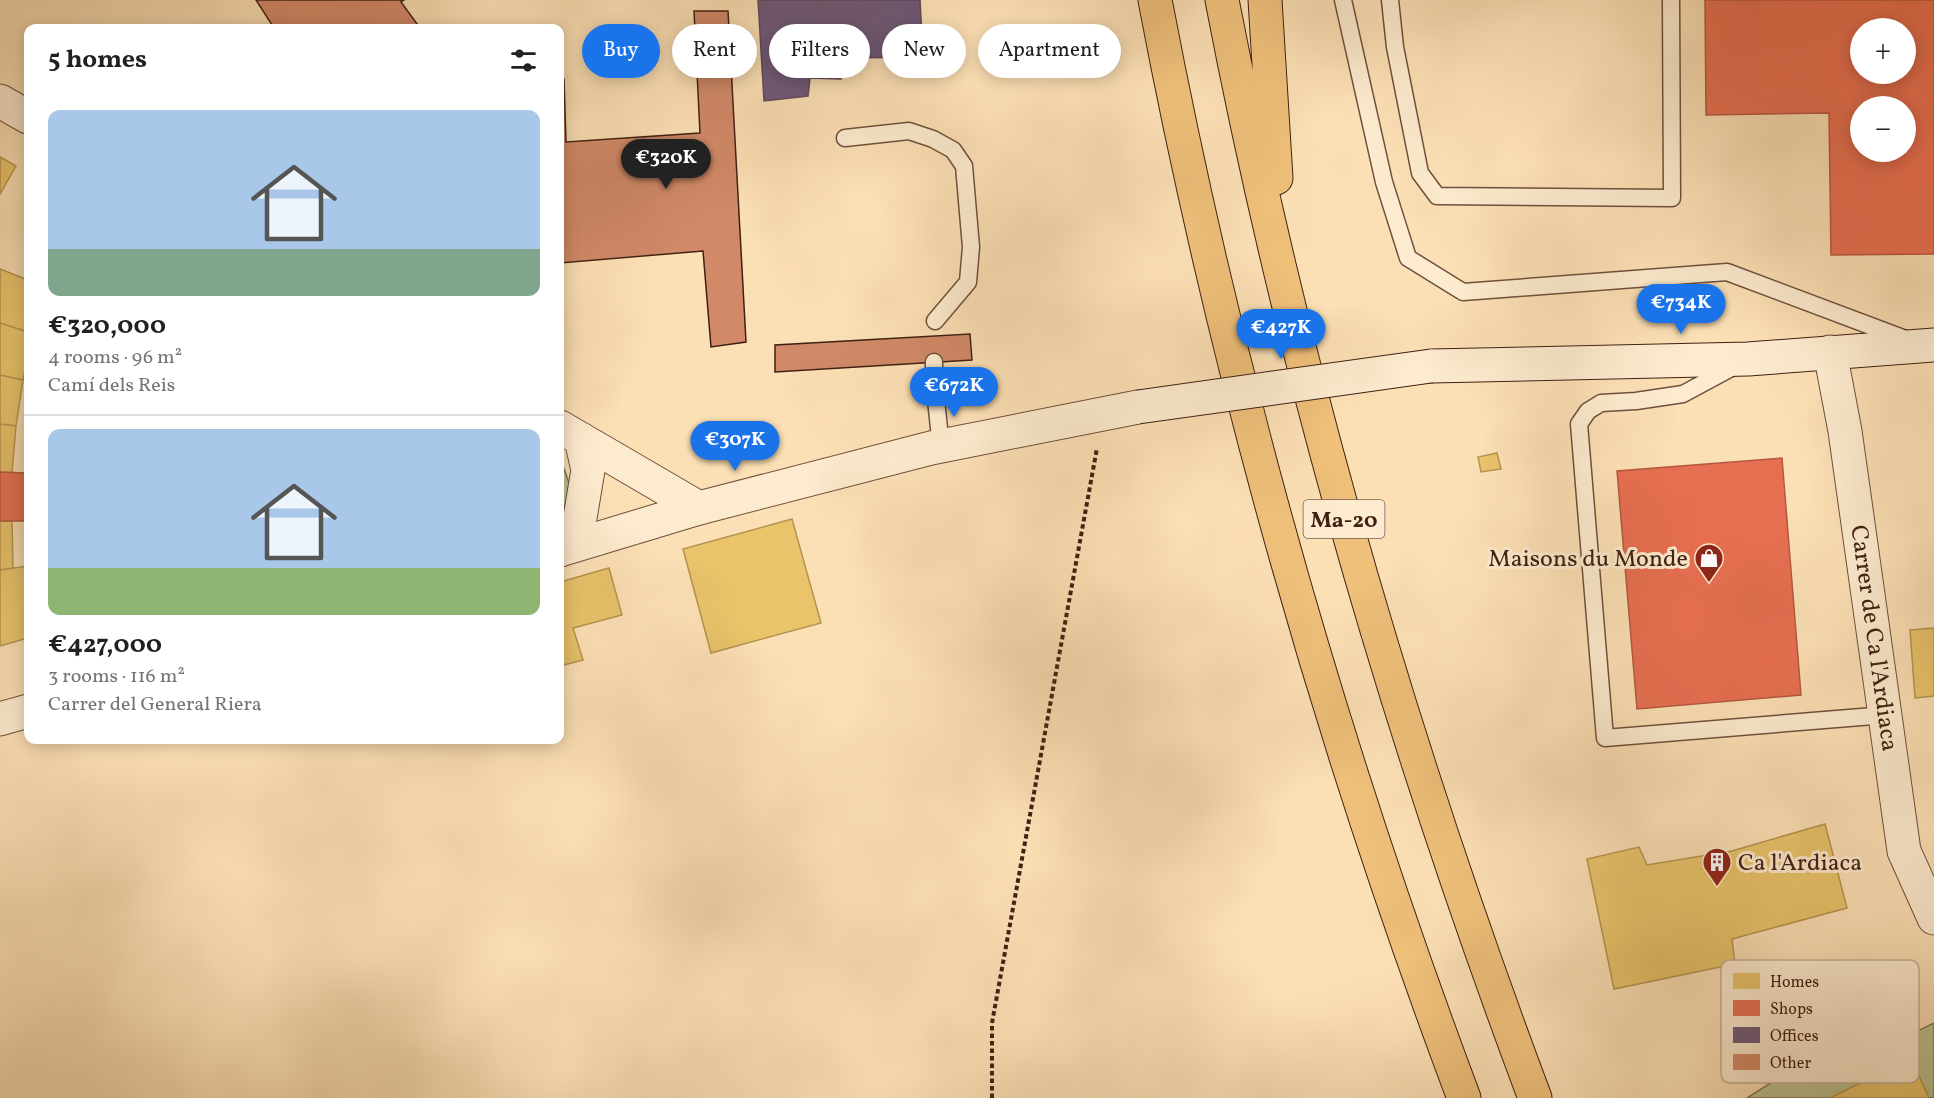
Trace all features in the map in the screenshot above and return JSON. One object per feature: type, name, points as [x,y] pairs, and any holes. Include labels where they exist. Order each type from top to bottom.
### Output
[{"type":"highway","name":"Ma-20","points":[[1222,0],[1283,282],[1345,525],[1397,699],[1461,894],[1536,1098]]},
{"type":"highway","points":[[1265,0],[1283,282]]},
{"type":"highway","name":"Ma-20","points":[[1155,4],[1208,252],[1279,531],[1370,833],[1464,1098]]},
{"type":"street","points":[[0,100],[24,115]]},
{"type":"street","points":[[564,549],[699,508],[941,447],[1138,407],[1431,366],[1748,359],[1930,346]]},
{"type":"street","name":"Carrer de Ca l'Ardiaca","points":[[1830,352],[1845,431],[1904,851],[1934,918]]},
{"type":"street","points":[[570,433],[699,508]]},
{"type":"street","points":[[564,544],[580,518],[588,470],[570,433]]},
{"type":"street","points":[[0,719],[24,712]]},
{"type":"lane","points":[[1343,0],[1384,182],[1408,258],[1463,292],[1727,273],[1930,346]]},
{"type":"lane","points":[[1390,0],[1395,46],[1420,174],[1437,196],[1672,198],[1671,0]]},
{"type":"lane","points":[[845,138],[909,131],[953,150],[964,166],[972,247],[968,282],[935,321]]},
{"type":"lane","points":[[1748,359],[1683,394],[1636,401],[1601,403],[1588,411],[1579,424],[1605,738],[1886,715]]},
{"type":"lane","points":[[934,362],[941,447]]},
{"type":"path","points":[[992,1098],[992,1023],[1103,414]]},
{"type":"green space","points":[[564,469],[571,489],[564,507]]},
{"type":"green space","points":[[1934,1023],[1934,1098],[1747,1098],[1771,1083],[1919,1083],[1919,1030]]},
{"type":"building: Homes","points":[[0,157],[16,166],[0,194]]},
{"type":"building: Homes","points":[[0,269],[24,278],[24,331],[0,323]]},
{"type":"building: Homes","points":[[0,323],[24,331],[24,375],[23,380],[0,375]]},
{"type":"building: Homes","points":[[0,375],[23,380],[16,426],[0,424]]},
{"type":"building: Homes","points":[[0,424],[16,426],[12,473],[0,472]]},
{"type":"building: Homes","points":[[1497,453],[1501,469],[1481,472],[1478,457]]},
{"type":"building: Homes","points":[[792,519],[821,623],[711,653],[683,549]]},
{"type":"building: Homes","points":[[0,521],[12,521],[13,568],[0,570]]},
{"type":"building: Homes","points":[[24,567],[24,639],[0,646],[0,570]]},
{"type":"building: Homes","points":[[609,568],[622,615],[573,628],[583,660],[564,665],[564,581]]},
{"type":"building: Homes","points":[[1934,628],[1934,696],[1915,698],[1910,630]]},
{"type":"building: Homes","name":"Ca l'Ardiaca","points":[[1825,824],[1847,908],[1732,939],[1735,960],[1721,960],[1721,967],[1614,989],[1587,859],[1639,847],[1647,865],[1732,851]]},
{"type":"building: Homes","points":[[1919,1076],[1929,1098],[1830,1098],[1860,1083],[1919,1083]]},
{"type":"building: Shops","points":[[1705,0],[1934,0],[1934,254],[1831,255],[1829,113],[1706,115]]},
{"type":"building: Shops","name":"Maisons du Monde","points":[[1782,458],[1801,695],[1637,709],[1617,471]]},
{"type":"building: Shops","points":[[0,472],[24,473],[24,521],[0,521]]},
{"type":"building: Offices","points":[[758,0],[920,0],[921,24],[882,24],[882,58],[870,58],[870,24],[769,24],[769,78],[810,78],[808,96],[764,101]]},
{"type":"building: Other","points":[[256,0],[404,0],[401,2],[417,24],[271,24]]},
{"type":"building: Other","points":[[694,11],[728,11],[729,24],[695,24]]},
{"type":"building: Other","points":[[697,78],[732,78],[746,342],[711,347],[703,251],[564,263],[564,79],[566,142],[700,133]]},
{"type":"building: Other","points":[[970,334],[972,360],[775,372],[775,345]]},
{"type":"place","name":"Maisons du Monde","points":[[1709,584]]},
{"type":"place","name":"Ca l'Ardiaca","points":[[1717,888]]}]
